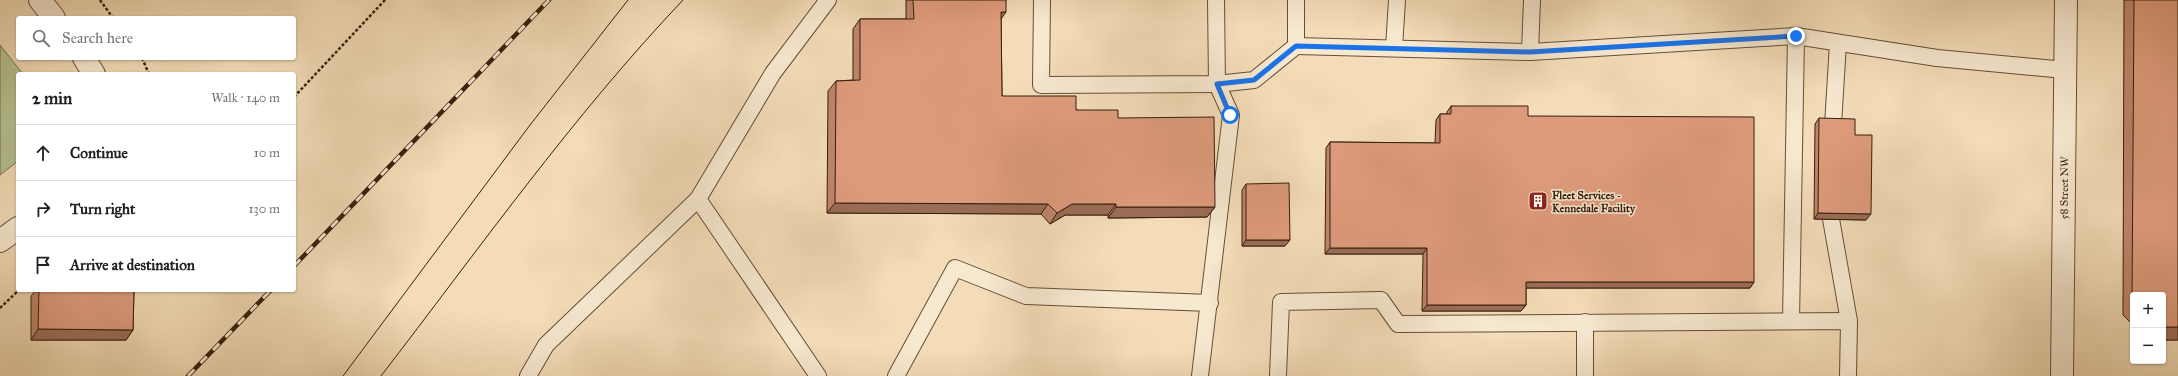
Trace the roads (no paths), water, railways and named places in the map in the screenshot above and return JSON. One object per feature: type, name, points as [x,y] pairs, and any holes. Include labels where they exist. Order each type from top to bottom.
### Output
[{"type":"street","points":[[40,0],[52,16]]},
{"type":"street","name":"58 Street NW","points":[[2062,376],[2066,0]]},
{"type":"street","points":[[85,60],[93,72]]},
{"type":"street","points":[[0,241],[16,229]]},
{"type":"lane","points":[[528,376],[546,345],[698,199],[773,73],[828,0]]},
{"type":"lane","points":[[1042,0],[1041,85],[1217,84],[1254,80],[1296,46],[1530,52],[1796,36],[1936,58],[2065,70]]},
{"type":"lane","points":[[1200,376],[1210,303],[1230,115],[1217,84],[1216,0]]},
{"type":"lane","points":[[1296,0],[1296,46]]},
{"type":"lane","points":[[1394,48],[1397,0]]},
{"type":"lane","points":[[1530,52],[1532,0]]},
{"type":"lane","points":[[1791,321],[1796,36]]},
{"type":"lane","points":[[1833,125],[1838,43]]},
{"type":"lane","points":[[698,199],[818,376]]},
{"type":"lane","points":[[1831,219],[1849,321],[1848,376]]},
{"type":"lane","points":[[896,376],[955,268],[1026,296],[1210,303]]},
{"type":"lane","points":[[1278,376],[1281,302],[1381,300],[1398,324],[1849,321]]},
{"type":"lane","points":[[1585,322],[1585,376]]},
{"type":"tram line","points":[[343,376],[530,125],[628,0]]},
{"type":"tram line","points":[[381,376],[527,184],[603,90],[683,0]]},
{"type":"railway","points":[[296,264],[549,0]]},
{"type":"railway","points":[[188,376],[269,292]]},
{"type":"place","name":"Fleet Services - Kennedale Facility","points":[[1538,201]]}]
